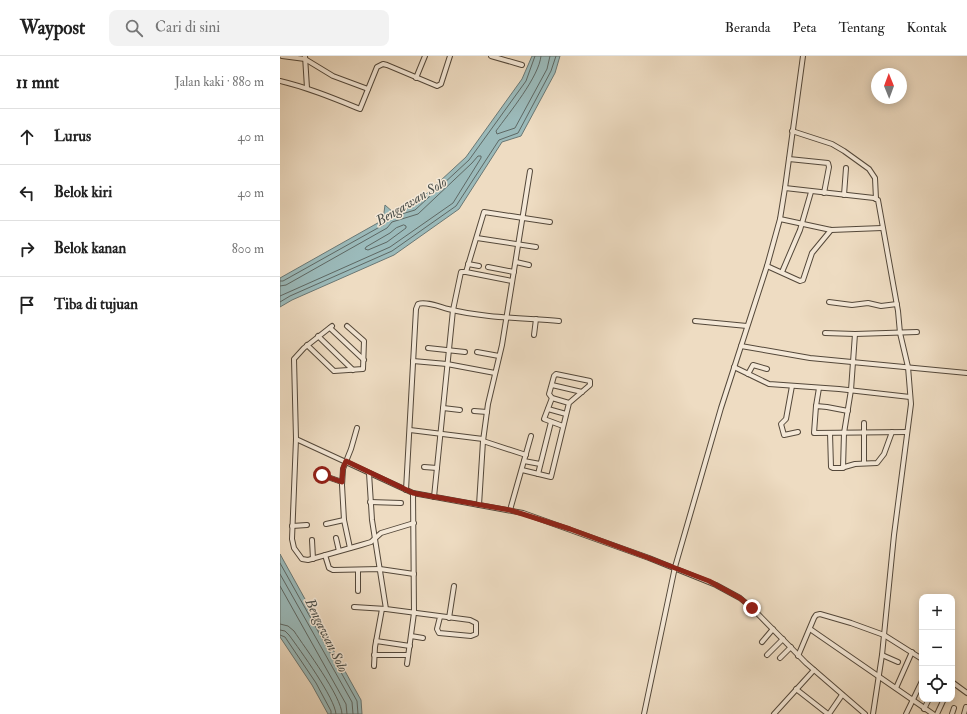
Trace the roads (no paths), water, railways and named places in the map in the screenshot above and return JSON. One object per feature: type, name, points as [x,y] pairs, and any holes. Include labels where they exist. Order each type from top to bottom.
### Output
[{"type":"street","points":[[282,56],[305,58],[333,76],[368,90]]},
{"type":"street","points":[[416,78],[425,56]]},
{"type":"street","points":[[280,81],[342,100],[360,109],[377,67],[383,64],[387,65],[433,85],[439,86],[450,56]]},
{"type":"street","points":[[490,56],[522,65]]},
{"type":"street","points":[[644,714],[675,568],[710,445],[767,266],[780,219],[803,56]]},
{"type":"street","points":[[305,58],[306,88]]},
{"type":"street","points":[[792,131],[828,142],[838,147],[868,169],[875,178],[876,199],[878,202],[897,304],[900,333],[908,368],[911,404],[894,535],[882,656],[873,714]]},
{"type":"street","points":[[789,158],[828,163],[829,166],[824,193]]},
{"type":"street","points":[[844,195],[846,168]]},
{"type":"street","points":[[479,505],[483,440],[490,391],[496,373],[506,318],[530,171]]},
{"type":"street","points":[[785,188],[876,199]]},
{"type":"street","points":[[782,272],[803,223],[811,192]]},
{"type":"street","points":[[466,272],[485,212],[550,222]]},
{"type":"street","points":[[780,219],[831,230],[882,228]]},
{"type":"street","points":[[767,266],[800,281],[803,280],[812,253],[831,230]]},
{"type":"street","points":[[477,238],[536,247]]},
{"type":"street","points":[[516,262],[529,265]]},
{"type":"street","points":[[468,264],[478,266]]},
{"type":"street","points":[[488,267],[514,272]]},
{"type":"street","points":[[434,497],[448,364],[448,350],[453,310],[461,272],[512,281]]},
{"type":"street","points":[[829,302],[852,305],[870,303],[881,306],[897,304]]},
{"type":"street","points":[[406,490],[416,309],[418,304],[424,303],[453,310],[506,318],[559,321]]},
{"type":"street","points":[[534,336],[536,319]]},
{"type":"street","points":[[695,322],[748,326]]},
{"type":"street","points":[[305,347],[334,371],[363,369],[364,341],[347,326]]},
{"type":"street","points":[[364,360],[331,327],[305,347],[296,356],[294,361],[296,439],[292,526],[293,542],[296,551],[302,559],[313,558],[371,542],[381,533],[414,523]]},
{"type":"street","points":[[825,333],[855,334],[917,332]]},
{"type":"street","points":[[843,468],[844,433],[852,390],[855,334]]},
{"type":"street","points":[[318,336],[353,370]]},
{"type":"street","points":[[741,346],[810,358],[967,373]]},
{"type":"street","points":[[428,348],[465,352]]},
{"type":"street","points":[[477,352],[499,356]]},
{"type":"street","points":[[413,361],[448,364],[496,373]]},
{"type":"street","points":[[748,374],[753,365],[767,369]]},
{"type":"street","points":[[734,367],[769,384],[852,390],[910,397]]},
{"type":"street","points":[[522,470],[551,477],[569,403],[590,385],[590,381],[556,374],[554,376],[549,394],[552,398],[569,403]]},
{"type":"street","points":[[552,385],[582,392]]},
{"type":"street","points":[[792,386],[786,419],[780,424],[784,435],[798,432]]},
{"type":"street","points":[[819,388],[814,433],[907,432]]},
{"type":"street","points":[[552,398],[544,419],[563,426]]},
{"type":"street","points":[[816,406],[848,411]]},
{"type":"street","points":[[443,408],[460,410]]},
{"type":"street","points":[[548,409],[566,414]]},
{"type":"street","points":[[474,411],[487,412]]},
{"type":"street","points":[[538,474],[551,422]]},
{"type":"street","points":[[864,423],[864,463]]},
{"type":"street","points":[[350,548],[344,520],[342,482],[343,468],[351,449],[357,428]]},
{"type":"street","points":[[410,430],[483,440],[526,455]]},
{"type":"street","points":[[830,433],[831,466],[835,468],[843,468],[864,463],[875,463],[881,459],[887,448],[892,432]]},
{"type":"street","points":[[510,510],[532,436]]},
{"type":"street","points":[[296,439],[413,493],[510,510],[570,529],[709,581],[731,592],[752,608],[798,656],[865,714]]},
{"type":"street","points":[[524,461],[540,464]]},
{"type":"street","points":[[424,467],[437,468]]},
{"type":"street","points":[[368,473],[374,538],[380,569],[384,609],[376,641],[374,666]]},
{"type":"street","points":[[319,474],[342,482]]},
{"type":"street","points":[[408,664],[414,613],[413,493]]},
{"type":"street","points":[[370,502],[401,503]]},
{"type":"street","points":[[326,524],[344,520]]},
{"type":"street","points":[[292,526],[307,525]]},
{"type":"street","points":[[336,538],[339,551]]},
{"type":"street","points":[[312,540],[313,558]]},
{"type":"street","points":[[325,555],[330,569],[380,569],[414,574]]},
{"type":"street","points":[[358,570],[358,591]]},
{"type":"street","points":[[449,618],[454,586]]},
{"type":"street","points":[[354,607],[384,609],[414,613],[475,622],[476,634],[471,636],[439,633],[437,631],[440,617]]},
{"type":"street","points":[[798,656],[815,616],[820,614],[884,635],[919,657]]},
{"type":"street","points":[[762,642],[773,629]]},
{"type":"street","points":[[810,630],[932,714]]},
{"type":"street","points":[[411,636],[423,638]]},
{"type":"street","points":[[767,655],[783,639]]},
{"type":"street","points":[[376,641],[410,646]]},
{"type":"street","points":[[780,658],[791,647]]},
{"type":"street","points":[[896,688],[912,652]]},
{"type":"street","points":[[374,655],[408,655]]},
{"type":"street","points":[[882,656],[898,662]]},
{"type":"street","points":[[774,714],[814,670]]},
{"type":"street","points":[[955,685],[967,693]]},
{"type":"street","points":[[906,714],[919,688]]},
{"type":"street","points":[[796,689],[829,714],[842,694]]},
{"type":"street","points":[[923,714],[928,702]]},
{"type":"street","points":[[937,714],[943,702]]},
{"type":"street","points":[[964,714],[966,707]]},
{"type":"street","points":[[952,714],[954,708]]},
{"type":"street","points":[[856,714],[859,710]]},
{"type":"water","points":[[532,56],[560,56],[555,73],[521,136],[502,142],[459,209],[394,255],[292,300],[280,307],[280,278],[383,220],[385,205],[394,213],[413,206],[466,157],[522,79]]},
{"type":"water","points":[[280,554],[361,700],[362,714],[328,714],[312,685],[280,637]]},
{"type":"water label","name":"Bengawan Solo","points":[[411,201]]},
{"type":"water label","name":"Bengawan Solo","points":[[327,635]]}]
